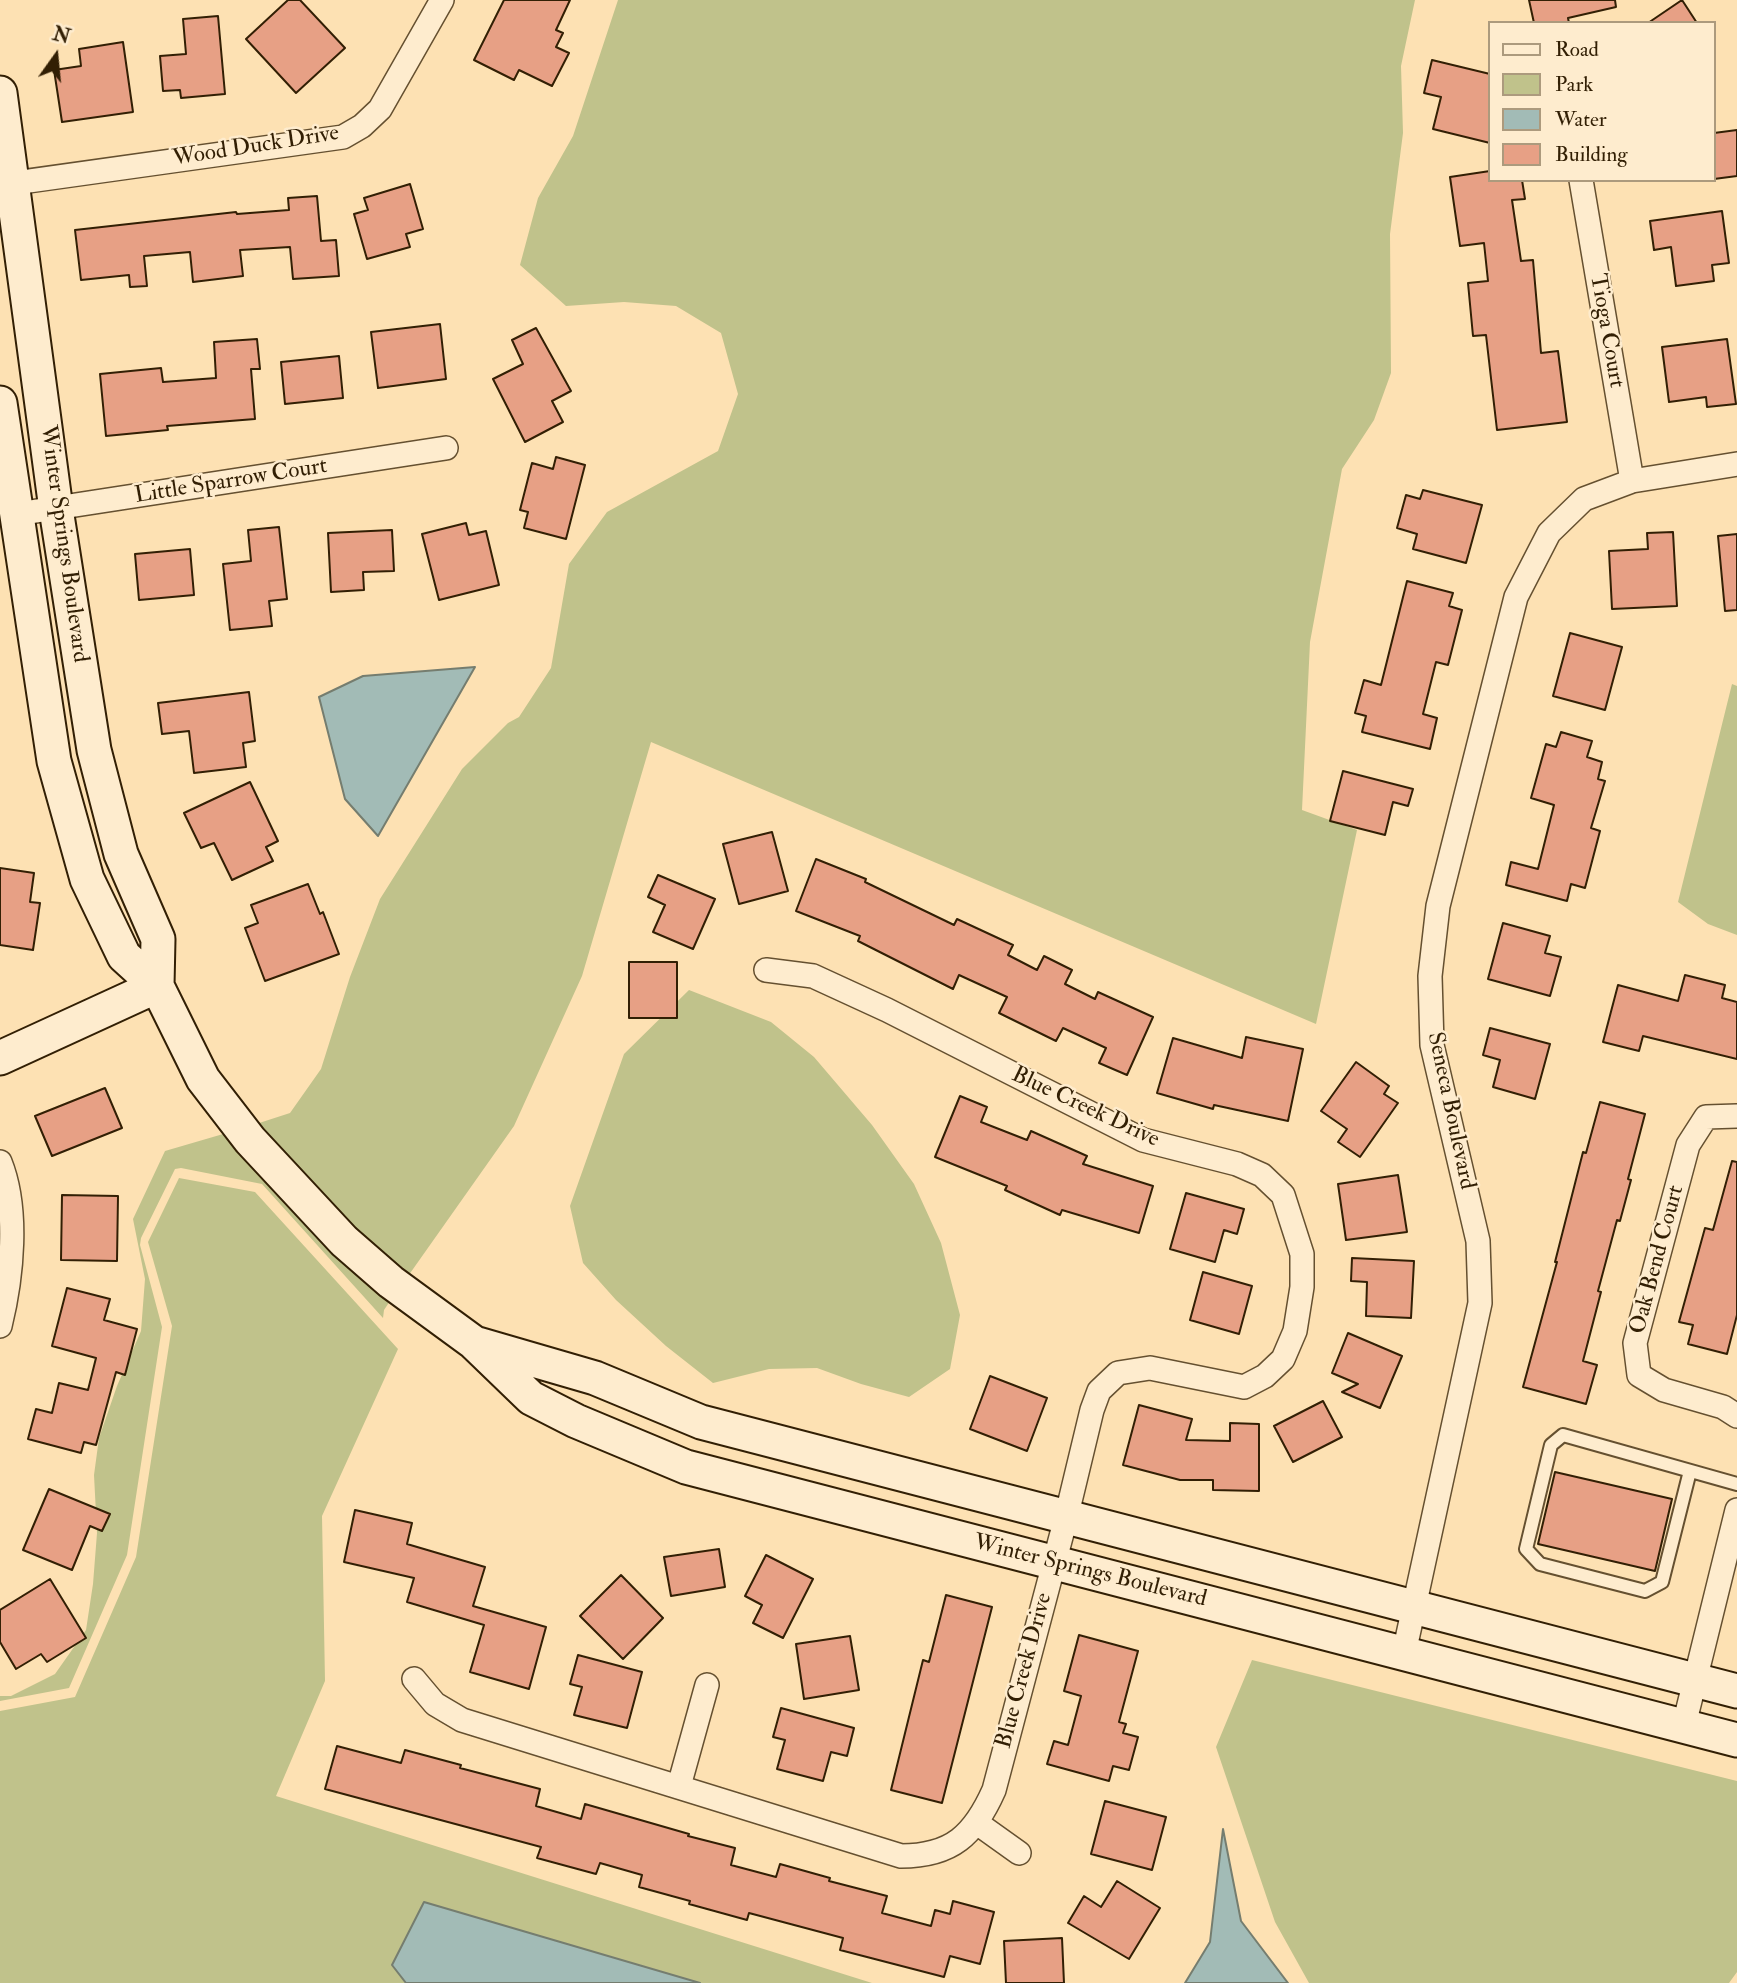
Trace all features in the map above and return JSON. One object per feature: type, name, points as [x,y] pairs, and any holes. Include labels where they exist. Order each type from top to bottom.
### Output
[{"type":"street","name":"Wood Duck Drive","points":[[7,184],[343,137],[362,126],[380,109],[442,0]]},
{"type":"street","name":"Winter Springs Boulevard","points":[[0,93],[7,184],[94,750],[121,854],[158,939],[157,986]]},
{"type":"street","name":"Tioga Court","points":[[1581,182],[1632,481]]},
{"type":"street","name":"Winter Springs Boulevard","points":[[0,403],[54,761],[87,879],[124,956],[157,986],[203,1079],[250,1140],[284,1178],[344,1241],[391,1282],[472,1342],[531,1398],[576,1421],[686,1467],[1737,1740]]},
{"type":"street","name":"Little Sparrow Court","points":[[16,514],[446,449]]},
{"type":"street","name":"Seneca Boulevard","points":[[1404,1653],[1480,1303],[1478,1241],[1432,1045],[1430,976],[1438,906],[1516,597],[1549,533],[1584,499],[1632,481],[1737,464]]},
{"type":"street","name":"Blue Creek Drive","points":[[414,1679],[435,1704],[462,1720],[901,1856],[919,1856],[941,1851],[958,1842],[977,1822],[994,1790],[1099,1391],[1118,1373],[1150,1368],[1244,1387],[1265,1376],[1283,1359],[1295,1331],[1302,1254],[1283,1195],[1262,1175],[1237,1164],[1152,1143],[1111,1125],[887,1010],[813,976],[765,970]]},
{"type":"street","points":[[0,1058],[157,986]]},
{"type":"street","name":"Oak Bend Court","points":[[1737,1116],[1706,1118],[1688,1145],[1635,1343],[1639,1375],[1664,1390],[1723,1407],[1737,1416]]},
{"type":"street","points":[[0,1162],[4,1172],[12,1233],[8,1294],[0,1326]]},
{"type":"street","name":"Winter Springs Boulevard","points":[[472,1342],[595,1378],[701,1422],[726,1429],[1737,1691]]},
{"type":"street","points":[[716,1475],[726,1429]]},
{"type":"street","points":[[1685,1725],[1737,1510]]},
{"type":"street","points":[[679,1786],[707,1685]]},
{"type":"street","points":[[977,1822],[1019,1853]]},
{"type":"lane","points":[[1690,1471],[1662,1582],[1645,1591],[1540,1564],[1526,1549],[1551,1445],[1563,1436],[1690,1471],[1737,1484]]},
{"type":"green space","points":[[618,0],[1415,0],[1401,66],[1403,133],[1390,234],[1391,373],[1374,420],[1342,469],[1310,642],[1302,810],[1357,830],[1316,1024],[651,742],[582,976],[514,1126],[406,1279],[253,1125],[290,1113],[321,1069],[350,977],[380,899],[462,769],[508,723],[519,717],[551,668],[569,564],[607,512],[718,451],[738,394],[721,333],[676,306],[624,302],[566,306],[520,265],[538,198],[573,136]]},
{"type":"green space","points":[[1732,684],[1737,686],[1737,935],[1708,924],[1678,902]]},
{"type":"green space","points":[[689,990],[771,1022],[814,1057],[872,1125],[914,1184],[941,1243],[960,1315],[950,1369],[909,1397],[817,1368],[769,1369],[713,1383],[666,1346],[616,1300],[583,1263],[570,1206],[624,1054]]},
{"type":"green space","points":[[230,1132],[392,1298],[384,1310],[383,1318],[262,1184],[175,1169],[140,1245],[162,1327],[127,1555],[69,1688],[0,1701],[0,1696],[11,1696],[55,1674],[86,1630],[97,1533],[94,1475],[99,1438],[117,1386],[141,1331],[145,1279],[133,1219],[165,1151]]},
{"type":"green space","points":[[179,1178],[255,1192],[398,1349],[322,1516],[325,1681],[276,1796],[872,1983],[0,1983],[0,1711],[75,1697],[136,1557],[172,1326],[148,1242]]},
{"type":"green space","points":[[1252,1660],[1737,1781],[1737,1972],[1729,1983],[1309,1983],[1275,1922],[1216,1747]]},
{"type":"water","points":[[475,667],[378,836],[345,799],[319,697],[363,676]]},
{"type":"water","points":[[1223,1829],[1241,1921],[1288,1983],[1185,1983],[1210,1942]]},
{"type":"water","points":[[424,1902],[700,1983],[406,1983],[392,1965]]},
{"type":"building","points":[[288,0],[300,0],[345,48],[296,93],[246,39]]},
{"type":"building","points":[[504,0],[570,0],[556,30],[563,33],[556,47],[569,53],[552,86],[519,70],[514,80],[474,60]]},
{"type":"building","points":[[1529,0],[1615,0],[1616,7],[1568,18],[1569,21],[1534,21]]},
{"type":"building","points":[[1682,0],[1696,21],[1651,21]]},
{"type":"building","points":[[218,16],[225,94],[181,98],[180,90],[163,91],[160,56],[186,54],[183,19]]},
{"type":"building","points":[[123,42],[133,112],[62,122],[54,70],[81,66],[79,49]]},
{"type":"building","points":[[1432,60],[1488,74],[1488,143],[1433,129],[1441,97],[1424,93]]},
{"type":"building","points":[[1737,130],[1737,176],[1716,179],[1716,133]]},
{"type":"building","points":[[1488,171],[1488,182],[1522,182],[1525,199],[1512,200],[1521,261],[1533,260],[1541,353],[1558,351],[1567,422],[1497,430],[1486,335],[1473,336],[1468,283],[1488,281],[1484,243],[1460,246],[1450,177]]},
{"type":"building","points":[[410,184],[423,229],[406,234],[410,247],[367,259],[354,214],[368,210],[364,198]]},
{"type":"building","points":[[317,196],[321,241],[336,240],[339,276],[293,279],[290,247],[240,250],[243,276],[193,282],[190,252],[144,256],[147,286],[130,287],[129,275],[81,280],[75,230],[236,212],[289,210],[288,198]]},
{"type":"building","points":[[1722,211],[1729,263],[1712,265],[1714,281],[1676,286],[1671,247],[1654,250],[1650,221]]},
{"type":"building","points":[[440,324],[446,379],[378,388],[371,332]]},
{"type":"building","points":[[536,328],[571,391],[552,401],[563,422],[525,442],[493,379],[523,364],[512,340]]},
{"type":"building","points":[[257,339],[260,369],[251,369],[255,419],[167,426],[168,430],[106,436],[100,374],[161,368],[163,382],[216,378],[214,342]]},
{"type":"building","points":[[1727,339],[1736,404],[1707,407],[1706,397],[1669,402],[1662,347]]},
{"type":"building","points":[[339,356],[343,398],[285,404],[281,362]]},
{"type":"building","points":[[556,457],[585,465],[566,539],[524,528],[528,512],[520,510],[532,463],[553,469]]},
{"type":"building","points":[[1423,490],[1482,505],[1466,563],[1413,549],[1417,534],[1397,528],[1406,495],[1420,499]]},
{"type":"building","points":[[466,523],[469,535],[486,531],[499,585],[439,600],[422,534]]},
{"type":"building","points":[[279,527],[287,599],[269,601],[272,626],[230,630],[223,564],[251,561],[248,530]]},
{"type":"building","points":[[392,530],[394,571],[363,572],[364,590],[331,592],[328,533]]},
{"type":"building","points":[[1673,532],[1677,606],[1612,609],[1609,551],[1648,549],[1647,533]]},
{"type":"building","points":[[1737,534],[1737,610],[1725,611],[1718,536]]},
{"type":"building","points":[[190,549],[194,595],[139,600],[135,554]]},
{"type":"building","points":[[1407,581],[1453,593],[1449,606],[1462,610],[1448,665],[1436,662],[1423,714],[1437,718],[1430,749],[1362,732],[1366,716],[1355,713],[1364,680],[1381,685]]},
{"type":"building","points":[[1570,633],[1622,647],[1605,710],[1553,696]]},
{"type":"building","points":[[249,692],[255,741],[243,743],[246,767],[194,773],[189,731],[162,734],[158,703]]},
{"type":"building","points":[[1561,732],[1592,741],[1587,757],[1602,762],[1598,779],[1605,781],[1591,828],[1600,831],[1585,888],[1571,884],[1567,901],[1506,885],[1511,862],[1538,869],[1554,805],[1531,798],[1546,744],[1556,747]]},
{"type":"building","points":[[1343,771],[1413,789],[1408,806],[1393,802],[1385,835],[1330,821]]},
{"type":"building","points":[[250,782],[278,841],[266,847],[273,861],[232,880],[214,843],[201,848],[184,813]]},
{"type":"building","points":[[772,832],[788,891],[739,904],[723,844]]},
{"type":"building","points":[[816,859],[866,879],[865,882],[954,925],[957,919],[1013,945],[1008,955],[1037,970],[1044,956],[1072,970],[1065,984],[1095,999],[1098,992],[1153,1017],[1127,1075],[1099,1063],[1106,1048],[1063,1028],[1056,1041],[999,1013],[1007,997],[959,975],[953,989],[858,941],[860,936],[796,911]]},
{"type":"building","points":[[0,868],[34,873],[30,902],[40,903],[33,950],[0,945]]},
{"type":"building","points":[[658,875],[715,899],[693,949],[653,932],[665,905],[648,897]]},
{"type":"building","points":[[308,884],[320,914],[323,912],[339,954],[265,981],[245,928],[258,923],[251,905]]},
{"type":"building","points":[[1503,923],[1550,936],[1545,953],[1561,957],[1550,996],[1488,979]]},
{"type":"building","points":[[629,962],[677,962],[677,1018],[629,1018]]},
{"type":"building","points":[[1685,975],[1725,985],[1722,998],[1737,1002],[1737,1059],[1643,1036],[1639,1051],[1603,1042],[1618,985],[1678,1001]]},
{"type":"building","points":[[1490,1028],[1550,1044],[1535,1099],[1493,1087],[1500,1060],[1483,1055]]},
{"type":"building","points":[[1246,1037],[1303,1049],[1288,1121],[1214,1105],[1213,1109],[1157,1093],[1173,1038],[1242,1058]]},
{"type":"building","points":[[1356,1062],[1389,1086],[1384,1094],[1398,1103],[1360,1157],[1338,1142],[1347,1129],[1321,1111]]},
{"type":"building","points":[[105,1088],[122,1128],[52,1156],[35,1116]]},
{"type":"building","points":[[960,1096],[987,1107],[981,1122],[1027,1140],[1031,1131],[1087,1156],[1083,1164],[1153,1186],[1139,1233],[1062,1210],[1060,1215],[1005,1190],[1007,1186],[935,1157]]},
{"type":"building","points":[[1600,1102],[1645,1114],[1628,1179],[1631,1180],[1598,1291],[1601,1292],[1583,1361],[1597,1365],[1586,1404],[1523,1387],[1583,1152],[1586,1153]]},
{"type":"building","points":[[1732,1161],[1737,1162],[1737,1315],[1727,1354],[1688,1344],[1693,1325],[1679,1322],[1705,1228],[1713,1230]]},
{"type":"building","points":[[1398,1175],[1407,1232],[1346,1240],[1338,1184]]},
{"type":"building","points":[[1186,1193],[1244,1209],[1237,1234],[1224,1230],[1215,1262],[1170,1249]]},
{"type":"building","points":[[62,1195],[118,1196],[117,1261],[61,1260]]},
{"type":"building","points":[[1352,1258],[1414,1261],[1411,1318],[1366,1316],[1367,1282],[1351,1281]]},
{"type":"building","points":[[1203,1272],[1252,1286],[1239,1334],[1190,1320]]},
{"type":"building","points":[[67,1288],[110,1299],[104,1320],[137,1329],[125,1375],[116,1372],[96,1445],[84,1442],[81,1453],[28,1439],[36,1409],[52,1413],[59,1383],[88,1390],[96,1358],[52,1346]]},
{"type":"building","points":[[1348,1333],[1402,1356],[1380,1408],[1342,1392],[1358,1384],[1332,1373]]},
{"type":"building","points":[[990,1376],[1047,1398],[1027,1451],[970,1429]]},
{"type":"building","points":[[1323,1401],[1342,1437],[1293,1462],[1274,1426]]},
{"type":"building","points":[[1139,1405],[1192,1419],[1186,1440],[1230,1441],[1230,1423],[1259,1424],[1259,1491],[1213,1490],[1213,1480],[1180,1480],[1123,1465]]},
{"type":"building","points":[[1555,1472],[1672,1499],[1655,1571],[1538,1544]]},
{"type":"building","points":[[49,1489],[110,1514],[102,1531],[90,1526],[72,1570],[23,1550]]},
{"type":"building","points":[[355,1510],[412,1523],[407,1544],[485,1567],[473,1606],[546,1627],[529,1689],[470,1672],[484,1625],[407,1602],[414,1578],[344,1562]]},
{"type":"building","points":[[719,1549],[725,1587],[671,1596],[664,1557]]},
{"type":"building","points":[[766,1555],[813,1579],[783,1638],[753,1623],[762,1605],[745,1596]]},
{"type":"building","points":[[621,1575],[663,1618],[623,1659],[580,1616]]},
{"type":"building","points":[[50,1579],[86,1638],[47,1662],[41,1654],[16,1669],[0,1642],[0,1610]]},
{"type":"building","points":[[946,1595],[992,1607],[942,1803],[891,1790],[923,1660],[929,1662]]},
{"type":"building","points":[[1079,1635],[1138,1651],[1119,1722],[1126,1724],[1123,1733],[1138,1737],[1129,1770],[1113,1766],[1109,1781],[1047,1764],[1054,1741],[1068,1745],[1081,1696],[1064,1691]]},
{"type":"building","points":[[850,1636],[859,1690],[804,1699],[796,1644]]},
{"type":"building","points":[[578,1655],[642,1672],[627,1728],[574,1715],[582,1687],[570,1684]]},
{"type":"building","points":[[781,1708],[854,1728],[847,1756],[831,1752],[823,1781],[777,1769],[785,1740],[773,1737]]},
{"type":"building","points":[[337,1746],[401,1763],[405,1750],[540,1789],[536,1806],[581,1819],[585,1804],[689,1834],[688,1836],[735,1848],[731,1865],[776,1877],[780,1864],[830,1878],[829,1881],[887,1896],[882,1913],[931,1926],[935,1910],[950,1914],[953,1901],[994,1912],[980,1964],[950,1956],[944,1977],[840,1950],[843,1938],[749,1913],[747,1920],[639,1887],[642,1875],[600,1863],[596,1874],[537,1858],[541,1847],[325,1789]]},
{"type":"building","points":[[1105,1801],[1166,1817],[1152,1870],[1091,1854]]},
{"type":"building","points":[[1117,1881],[1160,1908],[1129,1959],[1068,1923],[1084,1896],[1101,1907]]},
{"type":"building","points":[[1062,1938],[1064,1983],[1006,1983],[1004,1941]]}]
